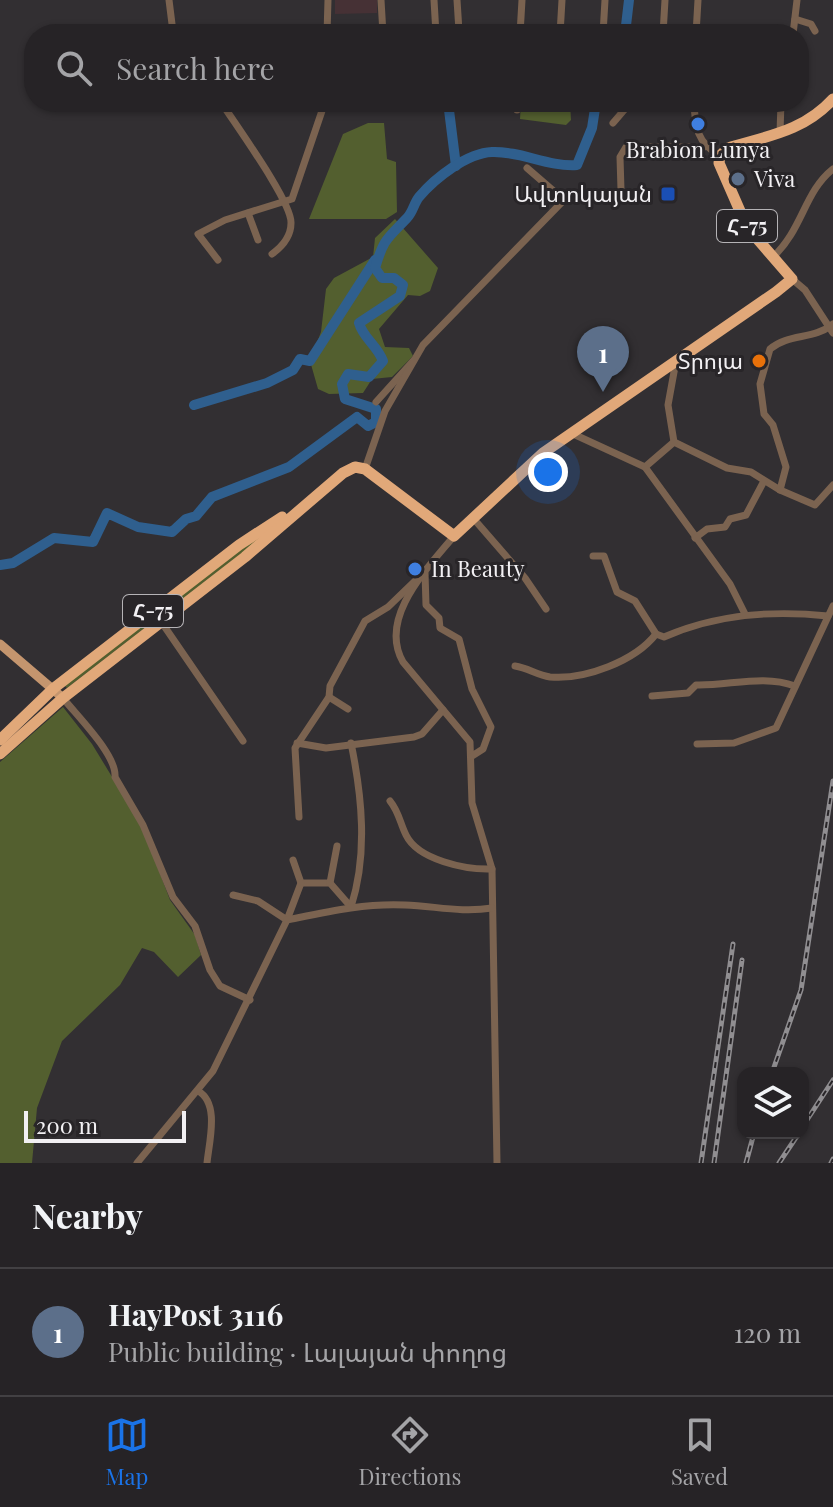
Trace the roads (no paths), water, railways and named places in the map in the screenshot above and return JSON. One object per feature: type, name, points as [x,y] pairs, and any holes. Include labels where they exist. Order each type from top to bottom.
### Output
[{"type":"highway","points":[[720,156],[728,148],[780,133],[814,119],[833,99]]},
{"type":"highway","name":"Հ-75","points":[[720,156],[719,163],[747,227],[792,279]]},
{"type":"highway","points":[[365,469],[454,536],[543,453],[792,279]]},
{"type":"highway","name":"Հ-75","points":[[0,754],[63,698],[245,557],[343,473],[355,467],[365,469]]},
{"type":"highway","name":"Հ-75","points":[[0,740],[54,688],[239,545],[316,495]]},
{"type":"main road","points":[[0,644],[63,698]]},
{"type":"street","points":[[169,0],[172,24]]},
{"type":"street","points":[[327,24],[328,0]]},
{"type":"street","points":[[381,0],[382,24]]},
{"type":"street","points":[[434,0],[435,24]]},
{"type":"street","points":[[457,0],[459,24]]},
{"type":"street","points":[[521,24],[522,0]]},
{"type":"street","points":[[561,24],[562,0]]},
{"type":"street","points":[[604,24],[605,0]]},
{"type":"street","points":[[664,24],[665,0]]},
{"type":"street","points":[[697,24],[698,0]]},
{"type":"street","points":[[794,24],[797,0]]},
{"type":"street","points":[[795,19],[811,24],[815,31]]},
{"type":"street","points":[[227,112],[284,201],[292,222],[285,245],[272,254]]},
{"type":"street","points":[[218,260],[198,234],[292,199],[322,112]]},
{"type":"street","points":[[613,123],[622,112]]},
{"type":"street","points":[[694,112],[695,128],[704,147]]},
{"type":"street","points":[[780,133],[781,112]]},
{"type":"street","points":[[365,469],[385,411],[423,345],[564,200],[616,194],[624,178],[620,157],[626,147],[704,147],[720,156]]},
{"type":"street","points":[[527,168],[564,200]]},
{"type":"street","points":[[773,257],[788,243],[806,211],[810,195],[833,169]]},
{"type":"street","points":[[248,213],[258,240]]},
{"type":"street","points":[[780,490],[786,467],[773,425],[764,414],[762,374],[770,349],[778,342],[810,336],[832,327],[805,290],[792,279]]},
{"type":"street","points":[[674,442],[668,405],[677,359]]},
{"type":"street","points":[[376,402],[405,366],[415,360]]},
{"type":"street","points":[[571,433],[645,467],[730,584],[745,614]]},
{"type":"street","points":[[645,467],[674,442]]},
{"type":"street","points":[[674,442],[727,468],[751,472],[780,490],[815,505],[833,485]]},
{"type":"street","points":[[695,538],[707,529],[725,527],[730,519],[746,515],[764,481]]},
{"type":"street","points":[[473,518],[525,578],[546,609]]},
{"type":"street","points":[[299,817],[297,743],[329,697],[330,686],[365,621],[388,607],[425,572],[454,536]]},
{"type":"street","points":[[593,556],[604,556],[617,592],[635,601],[656,634],[664,637],[686,627],[745,614],[828,616]]},
{"type":"street","points":[[425,572],[397,619],[395,648],[443,710],[465,731],[472,756],[472,803],[492,869],[497,1163]]},
{"type":"street","points":[[425,572],[426,605],[439,618],[440,628],[459,639],[472,689],[491,727],[483,749],[472,756]]},
{"type":"street","points":[[697,744],[734,743],[776,728],[833,606]]},
{"type":"street","points":[[160,620],[243,741]]},
{"type":"street","points":[[515,666],[552,677],[596,671],[639,653],[656,634]]},
{"type":"street","points":[[652,696],[688,693],[696,685],[725,686],[752,680],[795,686]]},
{"type":"street","points":[[329,697],[348,709]]},
{"type":"street","points":[[63,698],[98,740],[116,769],[115,777],[143,825],[173,897],[195,926],[210,970],[220,986],[250,1000]]},
{"type":"street","points":[[297,743],[326,748],[422,734],[443,710]]},
{"type":"street","points":[[351,743],[360,779],[362,832],[351,907]]},
{"type":"street","points":[[390,801],[401,818],[406,836],[416,847],[450,862],[492,869]]},
{"type":"street","points":[[330,883],[337,846]]},
{"type":"street","points":[[137,1163],[213,1071],[250,1000],[301,883],[293,860]]},
{"type":"street","points":[[301,883],[330,883],[351,907]]},
{"type":"street","points":[[233,895],[258,901],[287,920],[351,907],[408,905],[462,911],[492,908]]},
{"type":"street","points":[[198,1091],[205,1095],[212,1108],[207,1163]]},
{"type":"waterway","points":[[626,24],[629,0]]},
{"type":"waterway","points":[[449,112],[456,166]]},
{"type":"waterway","points":[[0,565],[13,563],[54,538],[93,542],[107,513],[138,527],[172,532],[186,519],[196,516],[212,497],[289,467],[357,417],[368,426],[376,422],[376,409],[345,399],[342,384],[348,374],[369,377],[383,361],[359,323],[400,296],[403,285],[394,278],[382,278],[375,268],[387,240],[409,216],[417,199],[426,190],[452,168],[482,153],[503,152],[556,164],[577,165],[592,128],[594,112]]},
{"type":"waterway","points":[[194,405],[267,383],[293,370],[300,359],[310,361],[375,260]]},
{"type":"railway","points":[[774,1067],[801,990],[833,781]]},
{"type":"railway","points":[[701,1163],[733,944]]},
{"type":"railway","points":[[714,1163],[742,960]]},
{"type":"railway","points":[[809,1117],[833,1080]]},
{"type":"railway","points":[[746,1163],[752,1139]]},
{"type":"railway","points":[[779,1163],[795,1139]]},
{"type":"railway","points":[[831,1163],[833,1159]]},
{"type":"place","name":"Brabion Lunya","points":[[698,124]]},
{"type":"place","name":"Viva","points":[[738,179]]},
{"type":"place","name":"Ավտոկայան","points":[[668,194]]},
{"type":"place","name":"Տրոյա","points":[[759,361]]},
{"type":"place","name":"HayPost 3116","points":[[603,392]]},
{"type":"place","name":"In Beauty","points":[[415,569]]}]
